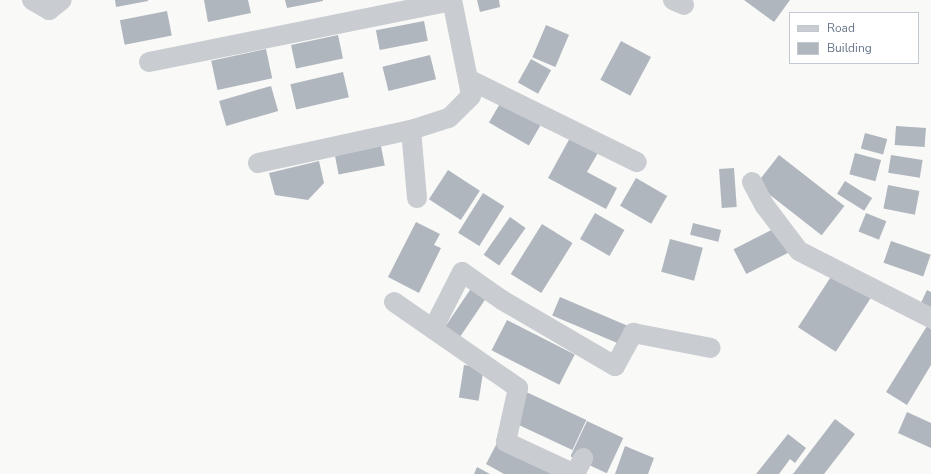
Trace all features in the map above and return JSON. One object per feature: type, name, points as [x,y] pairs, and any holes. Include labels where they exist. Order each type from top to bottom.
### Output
[{"type":"street","points":[[32,0],[49,10],[62,0]]},
{"type":"street","points":[[149,62],[452,0],[471,96],[449,118],[411,130],[258,163]]},
{"type":"street","points":[[468,79],[637,162]]},
{"type":"street","points":[[411,130],[417,198]]},
{"type":"street","points":[[752,182],[765,206],[799,251],[931,318]]},
{"type":"street","points":[[434,330],[462,272],[502,300],[615,366],[633,333],[710,348]]},
{"type":"street","points":[[394,302],[518,388],[506,442],[578,469]]},
{"type":"building","points":[[115,0],[148,0],[148,1],[116,7]]},
{"type":"building","points":[[204,0],[248,0],[251,13],[208,22]]},
{"type":"building","points":[[285,0],[323,0],[323,1],[287,8]]},
{"type":"building","points":[[477,0],[499,0],[500,7],[480,12]]},
{"type":"building","points":[[744,0],[790,0],[774,22]]},
{"type":"building","points":[[167,11],[172,36],[125,45],[120,20]]},
{"type":"building","points":[[424,21],[428,41],[380,50],[376,30]]},
{"type":"building","points":[[546,25],[569,35],[555,67],[532,57]]},
{"type":"building","points":[[338,35],[343,58],[296,68],[291,45]]},
{"type":"building","points":[[621,41],[651,57],[630,96],[600,80]]},
{"type":"building","points":[[266,49],[272,78],[217,90],[211,61]]},
{"type":"building","points":[[430,55],[436,79],[389,91],[382,67]]},
{"type":"building","points":[[531,59],[551,70],[538,94],[518,83]]},
{"type":"building","points":[[343,72],[349,97],[296,109],[290,84]]},
{"type":"building","points":[[271,86],[278,111],[226,126],[219,101]]},
{"type":"building","points":[[502,100],[542,123],[529,146],[489,123]]},
{"type":"building","points":[[896,126],[926,128],[925,147],[895,145]]},
{"type":"building","points":[[865,133],[887,139],[883,154],[861,148]]},
{"type":"building","points":[[571,136],[599,151],[587,172],[617,188],[606,209],[548,178]]},
{"type":"building","points":[[380,141],[385,166],[339,175],[334,150]]},
{"type":"building","points":[[855,153],[881,160],[875,181],[849,174]]},
{"type":"building","points":[[779,155],[844,206],[822,235],[756,184]]},
{"type":"building","points":[[891,155],[923,160],[920,178],[888,173]]},
{"type":"building","points":[[319,161],[324,183],[308,200],[275,195],[269,173]]},
{"type":"building","points":[[734,168],[737,207],[722,208],[719,169]]},
{"type":"building","points":[[448,170],[480,191],[461,220],[429,199]]},
{"type":"building","points":[[636,178],[667,196],[651,224],[620,206]]},
{"type":"building","points":[[845,181],[872,198],[864,211],[837,194]]},
{"type":"building","points":[[888,185],[919,191],[915,215],[883,209]]},
{"type":"building","points":[[483,193],[504,206],[479,246],[458,233]]},
{"type":"building","points":[[595,213],[624,230],[609,256],[580,239]]},
{"type":"building","points":[[866,213],[886,221],[879,240],[859,232]]},
{"type":"building","points":[[510,217],[526,228],[499,266],[484,255]]},
{"type":"building","points":[[416,222],[440,234],[434,245],[441,248],[419,293],[388,277]]},
{"type":"building","points":[[693,223],[721,230],[718,242],[690,235]]},
{"type":"building","points":[[542,224],[573,243],[541,293],[511,274]]},
{"type":"building","points":[[779,226],[792,251],[746,274],[734,249]]},
{"type":"building","points":[[670,239],[703,248],[694,281],[661,272]]},
{"type":"building","points":[[891,241],[931,255],[923,276],[884,263]]},
{"type":"building","points":[[834,272],[872,297],[836,352],[798,327]]},
{"type":"building","points":[[474,284],[489,294],[459,339],[444,329]]},
{"type":"building","points":[[927,290],[931,292],[931,313],[919,307]]},
{"type":"building","points":[[560,297],[628,326],[620,344],[552,315]]},
{"type":"building","points":[[507,320],[575,355],[559,385],[492,350]]},
{"type":"building","points":[[927,326],[931,329],[931,365],[907,405],[886,392]]},
{"type":"building","points":[[464,365],[484,368],[479,401],[459,398]]},
{"type":"building","points":[[522,390],[586,420],[572,450],[508,420]]},
{"type":"building","points":[[907,412],[931,423],[931,448],[898,433]]},
{"type":"building","points":[[835,419],[855,434],[824,474],[793,474]]},
{"type":"building","points":[[587,421],[623,438],[607,473],[571,456]]},
{"type":"building","points":[[788,434],[806,448],[795,463],[790,459],[779,474],[756,474]]},
{"type":"building","points":[[497,443],[555,474],[504,474],[486,464]]},
{"type":"building","points":[[625,446],[654,458],[648,474],[615,474]]},
{"type":"building","points":[[477,467],[490,474],[474,474]]}]
